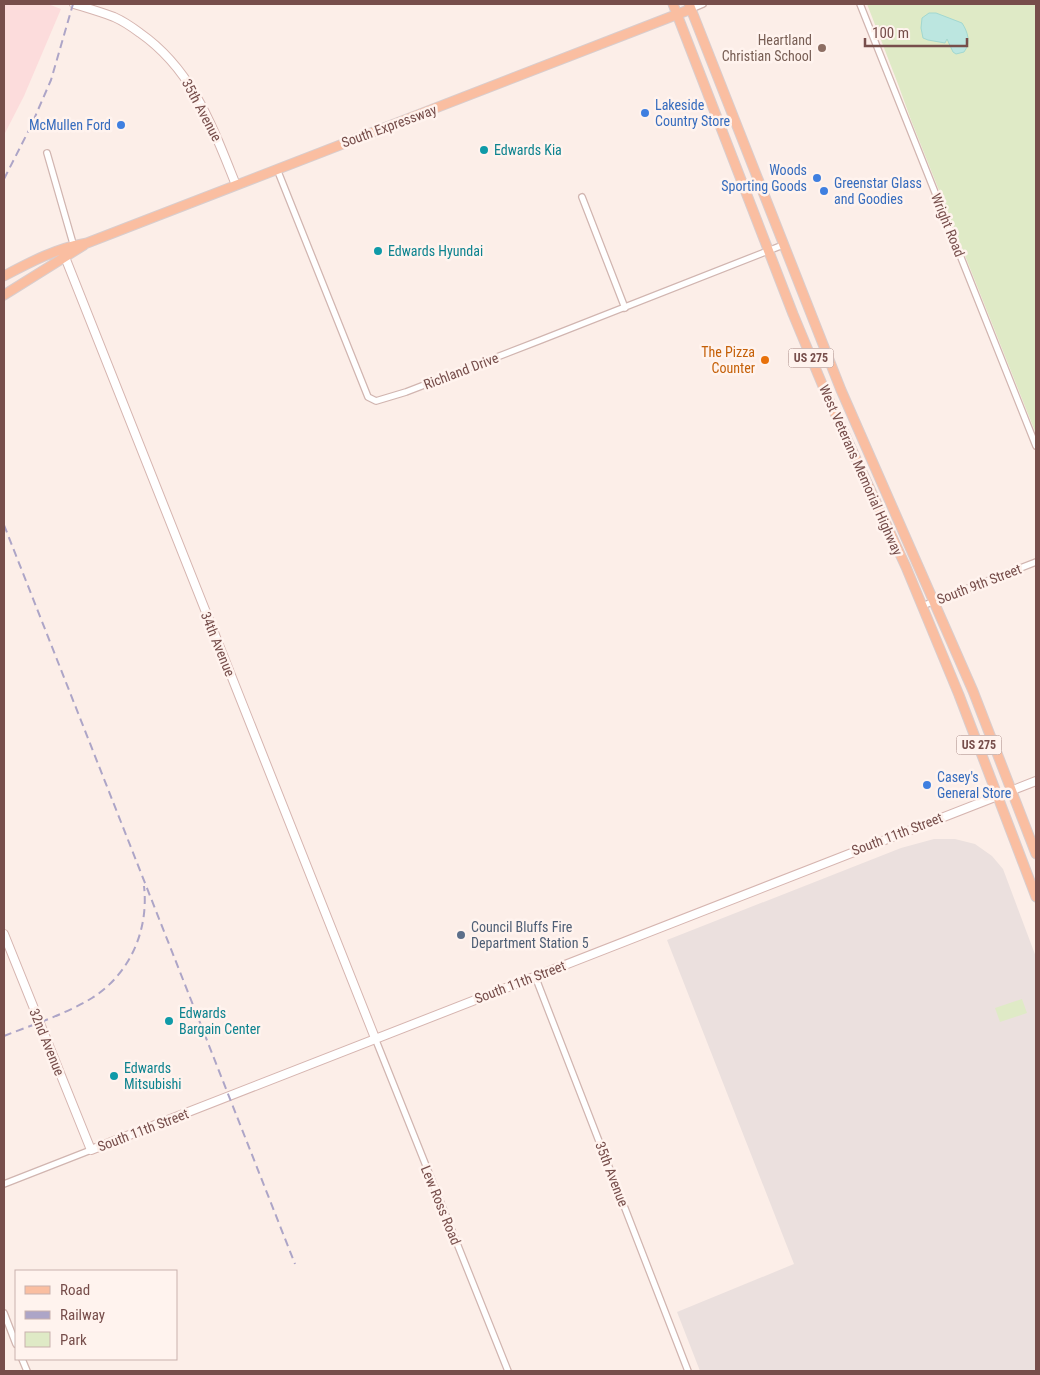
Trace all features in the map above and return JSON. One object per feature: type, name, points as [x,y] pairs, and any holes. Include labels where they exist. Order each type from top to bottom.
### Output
[{"type":"main road","name":"US 275","points":[[673,4],[677,15]]},
{"type":"main road","name":"South Expressway","points":[[4,276],[29,263],[63,254],[277,169],[445,106],[677,15],[690,6]]},
{"type":"main road","name":"West Veterans Memorial Highway","points":[[690,6],[841,390],[973,691],[1036,854]]},
{"type":"main road","name":"West Veterans Memorial Highway","points":[[677,15],[768,251],[827,396],[922,606],[959,695],[1036,897]]},
{"type":"main road","name":"South Expressway","points":[[4,295],[63,254]]},
{"type":"street","name":"35th Avenue","points":[[74,4],[114,17],[146,38],[180,71],[198,96],[207,114],[236,185]]},
{"type":"street","points":[[690,6],[703,4]]},
{"type":"street","name":"Wright Road","points":[[860,4],[1036,446]]},
{"type":"street","points":[[47,153],[74,249]]},
{"type":"street","name":"Richland Drive","points":[[277,169],[368,397],[372,400],[384,399],[406,392],[783,245]]},
{"type":"street","points":[[582,197],[625,308]]},
{"type":"street","name":"34th Avenue","points":[[63,254],[375,1038]]},
{"type":"street","name":"South 9th Street","points":[[922,606],[1036,562]]},
{"type":"street","name":"South 11th Street","points":[[4,1184],[1036,780]]},
{"type":"street","name":"32nd Avenue","points":[[4,934],[91,1150]]},
{"type":"street","name":"35th Avenue","points":[[535,976],[688,1371]]},
{"type":"street","name":"Lew Ross Road","points":[[375,1038],[508,1371]]},
{"type":"street","points":[[4,1313],[15,1341]]},
{"type":"shaded area","points":[[4,4],[48,4],[61,9],[24,96],[4,135]]},
{"type":"shaded area","points":[[934,839],[955,839],[975,844],[992,856],[1003,869],[1036,957],[1036,1371],[700,1371],[677,1312],[794,1264],[667,940],[901,848]]},
{"type":"green space","points":[[867,4],[1036,4],[1036,434],[911,120]]},
{"type":"green space","points":[[1022,999],[1027,1013],[1000,1022],[995,1008]]},
{"type":"water","points":[[929,13],[936,13],[962,23],[968,38],[964,52],[956,54],[953,52],[947,39],[945,43],[923,38],[922,18]]},
{"type":"railway","points":[[4,179],[31,126],[51,80],[73,4]]},
{"type":"railway","points":[[4,525],[295,1264]]},
{"type":"railway","points":[[4,1036],[82,1004],[117,977],[134,950],[140,934],[145,902],[144,886]]},
{"type":"place","name":"Heartland Christian School","points":[[822,48]]},
{"type":"place","name":"Lakeside Country Store","points":[[645,113]]},
{"type":"place","name":"McMullen Ford","points":[[121,125]]},
{"type":"place","name":"Edwards Kia","points":[[484,150]]},
{"type":"place","name":"Woods Sporting Goods","points":[[817,178]]},
{"type":"place","name":"Greenstar Glass and Goodies","points":[[824,191]]},
{"type":"place","name":"Edwards Hyundai","points":[[378,251]]},
{"type":"place","name":"The Pizza Counter","points":[[765,360]]},
{"type":"place","name":"Casey's General Store","points":[[927,785]]},
{"type":"place","name":"Council Bluffs Fire Department Station 5","points":[[461,935]]},
{"type":"place","name":"Edwards Bargain Center","points":[[169,1021]]},
{"type":"place","name":"Edwards Mitsubishi","points":[[114,1076]]}]
